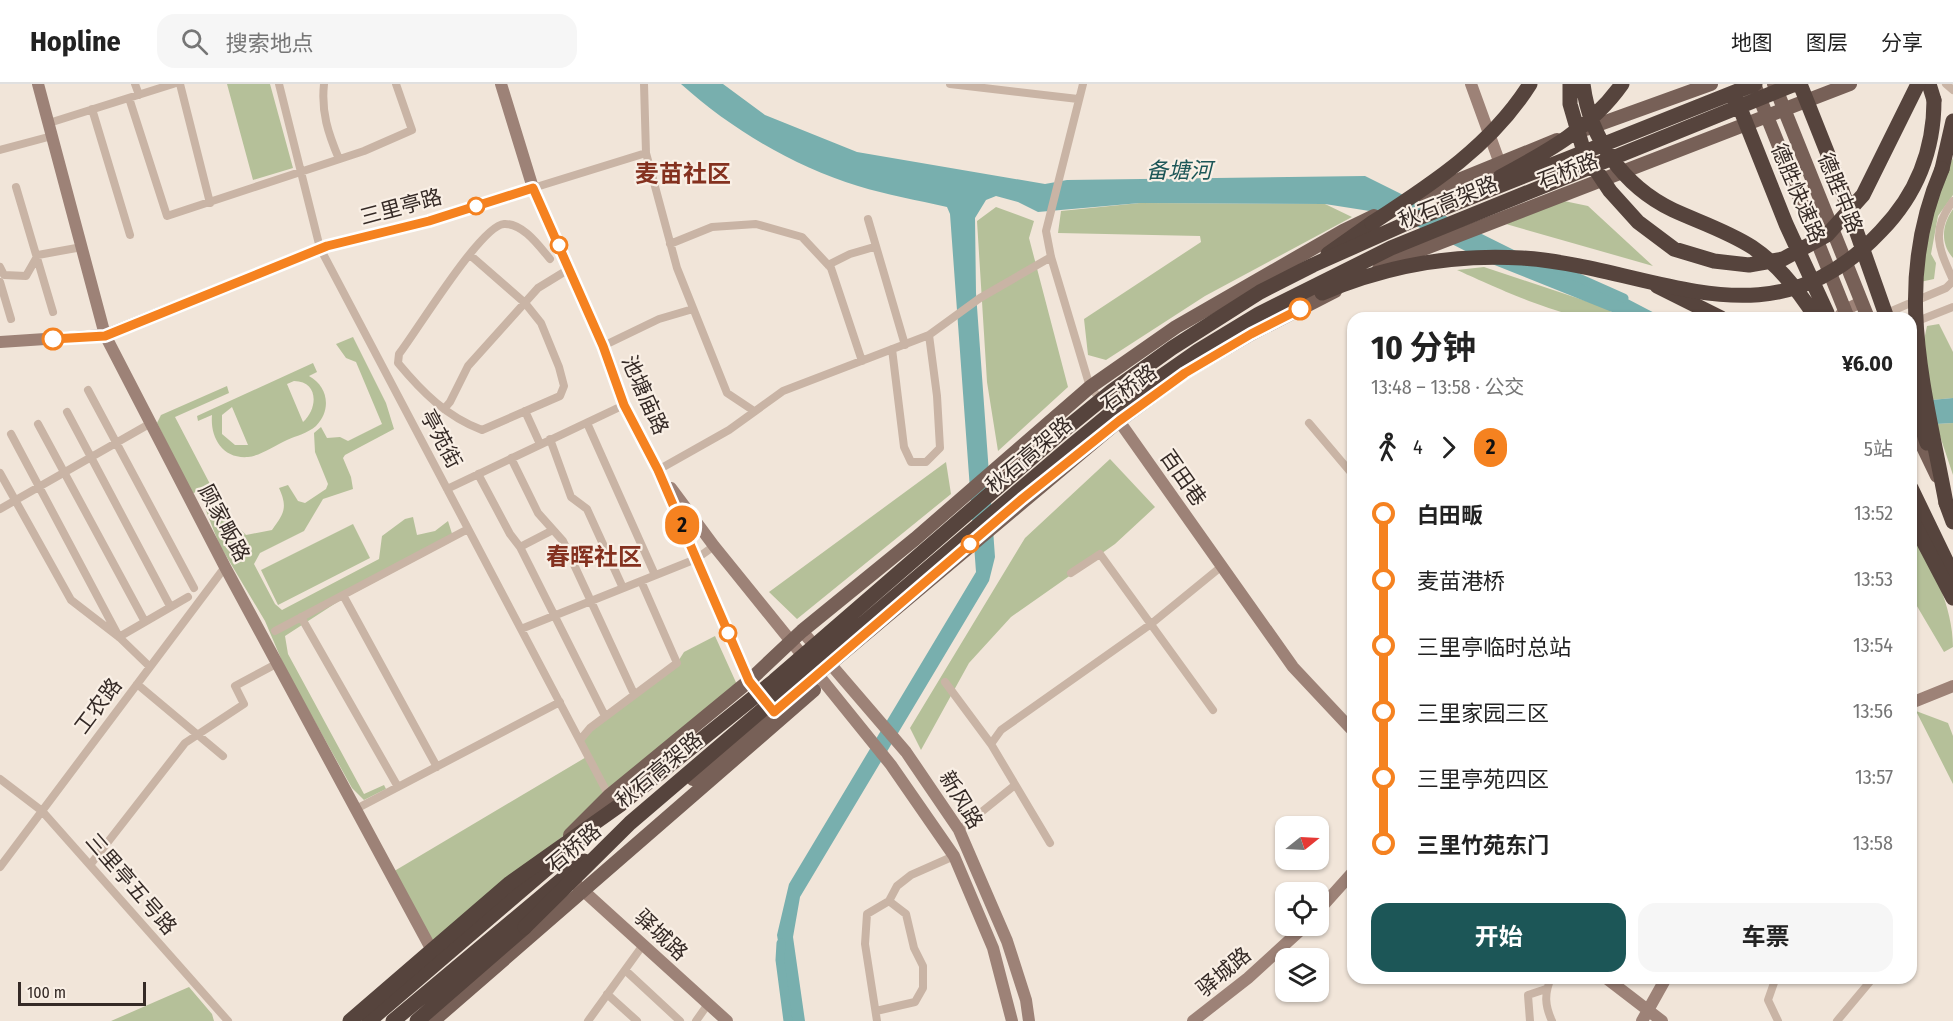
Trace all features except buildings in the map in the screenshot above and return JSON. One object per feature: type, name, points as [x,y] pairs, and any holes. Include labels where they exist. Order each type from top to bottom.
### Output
[{"type":"highway","points":[[1312,265],[1461,163],[1506,117],[1530,84]]},
{"type":"highway","points":[[1570,84],[1570,104],[1584,152],[1610,191],[1638,222],[1674,249],[1714,261],[1749,265],[1783,259],[1827,235],[1863,195],[1918,84]]},
{"type":"highway","points":[[1583,84],[1589,113],[1598,135],[1619,170],[1637,187],[1673,210],[1753,248],[1787,278],[1812,312]]},
{"type":"highway","points":[[1465,200],[1557,146],[1582,128],[1606,106],[1622,84]]},
{"type":"highway","name":"德胜快速路","points":[[1730,84],[1786,224],[1827,312]]},
{"type":"highway","name":"秋石高架路","points":[[369,1021],[615,801],[774,681],[1112,391],[1173,348],[1244,303],[1312,265],[1465,200],[1754,84]]},
{"type":"highway","name":"秋石高架路","points":[[393,1021],[630,823],[1122,404],[1197,351],[1260,314],[1391,248],[1795,84]]},
{"type":"highway","name":"德胜快速路","points":[[1800,84],[1843,192],[1885,312]]},
{"type":"highway","points":[[1260,314],[1374,274],[1472,257],[1524,258],[1565,263],[1652,284],[1724,296],[1759,296],[1802,287],[1839,267],[1886,227],[1922,171],[1934,117],[1934,100],[1929,84]]},
{"type":"highway","points":[[1942,169],[1953,121]]},
{"type":"highway","points":[[1914,312],[1918,246],[1925,213],[1953,145]]},
{"type":"highway","points":[[1652,284],[1709,312]]},
{"type":"highway","points":[[1917,345],[1953,522]]},
{"type":"highway","points":[[1917,410],[1950,505]]},
{"type":"highway","points":[[1917,501],[1953,574]]},
{"type":"highway","points":[[1917,529],[1953,598]]},
{"type":"highway","points":[[350,1021],[510,883],[615,801]]},
{"type":"highway","points":[[417,1021],[537,917],[630,823]]},
{"type":"main road","name":"石桥路","points":[[356,1021],[615,801],[796,636],[958,502],[1090,387],[1176,327],[1368,219],[1499,161],[1711,84]]},
{"type":"main road","name":"德胜中路","points":[[1754,84],[1843,312]]},
{"type":"main road","name":"德胜中路","points":[[1774,84],[1865,312]]},
{"type":"main road","name":"石桥路","points":[[404,1021],[567,880],[774,712],[820,679],[995,526],[1022,499],[1119,421],[1185,373],[1251,334],[1405,256],[1850,84]]},
{"type":"main road","points":[[1917,436],[1950,505]]},
{"type":"main road","points":[[1917,506],[1953,607]]},
{"type":"main road","points":[[433,1021],[820,679]]},
{"type":"street","name":"顾家畈路","points":[[38,84],[105,336],[225,567],[279,663],[435,956]]},
{"type":"street","points":[[135,84],[139,95]]},
{"type":"street","points":[[49,123],[173,84]]},
{"type":"street","points":[[180,84],[210,203]]},
{"type":"street","name":"亭苑街","points":[[279,84],[320,249],[580,740],[615,801]]},
{"type":"street","points":[[324,84],[322,102],[326,129],[339,159]]},
{"type":"street","points":[[129,98],[167,216],[339,159],[412,130],[396,84]]},
{"type":"street","name":"池塘庙路","points":[[501,84],[533,188],[603,346],[624,405],[658,470],[749,681],[774,712]]},
{"type":"street","points":[[645,84],[646,153],[670,243],[693,309],[727,393],[754,411]]},
{"type":"street","points":[[950,84],[992,87],[1078,99],[1083,84]]},
{"type":"street","points":[[1038,94],[1040,84]]},
{"type":"street","points":[[1471,84],[1499,161]]},
{"type":"street","points":[[1946,84],[1953,90]]},
{"type":"street","name":"百田巷","points":[[1078,99],[1046,231],[1051,257],[1090,387],[1119,421],[1293,667],[1347,725]]},
{"type":"street","points":[[92,109],[130,235]]},
{"type":"street","points":[[0,150],[52,136]]},
{"type":"street","name":"三里亭路","points":[[0,342],[105,336],[320,249],[429,221],[646,153]]},
{"type":"street","points":[[16,187],[53,312]]},
{"type":"street","points":[[1889,312],[1946,288],[1953,280],[1940,248],[1938,236],[1939,224],[1953,201]]},
{"type":"street","points":[[868,219],[874,247],[904,345]]},
{"type":"street","points":[[470,255],[525,303],[541,323],[560,366],[564,386],[560,396],[482,430],[460,422],[444,409],[398,363],[399,354],[470,255],[496,225],[507,223],[532,237],[550,259]]},
{"type":"street","points":[[670,243],[711,227],[756,224],[802,237],[828,265],[862,361]]},
{"type":"street","points":[[0,267],[4,275],[26,276],[37,257],[82,247]]},
{"type":"street","points":[[828,265],[850,254],[874,247]]},
{"type":"street","points":[[796,636],[714,546],[658,470],[729,430],[783,391],[928,335],[980,298],[1051,257]]},
{"type":"street","points":[[444,409],[450,402],[468,366],[538,288],[569,269]]},
{"type":"street","points":[[0,282],[11,319]]},
{"type":"street","points":[[1848,312],[1861,302]]},
{"type":"street","points":[[1917,322],[1953,307]]},
{"type":"street","points":[[603,346],[659,319],[693,309]]},
{"type":"street","points":[[892,350],[904,447],[911,462],[926,462],[940,448],[937,396],[928,335]]},
{"type":"street","points":[[88,390],[194,588]]},
{"type":"street","points":[[447,489],[624,405]]},
{"type":"street","points":[[525,411],[540,444]]},
{"type":"street","points":[[67,412],[170,606]]},
{"type":"street","points":[[0,509],[151,423]]},
{"type":"street","points":[[588,423],[655,575]]},
{"type":"street","points":[[1309,423],[1347,468]]},
{"type":"street","points":[[38,424],[144,620]]},
{"type":"street","points":[[11,434],[119,637]]},
{"type":"street","points":[[550,439],[571,497],[587,509],[623,588]]},
{"type":"street","points":[[511,458],[538,513],[563,541],[633,694]]},
{"type":"street","points":[[0,473],[70,600],[119,637],[150,667]]},
{"type":"street","points":[[478,474],[510,534],[520,547],[605,716]]},
{"type":"street","points":[[275,631],[468,529]]},
{"type":"street","points":[[520,547],[553,531]]},
{"type":"street","points":[[521,629],[696,559],[714,546]]},
{"type":"street","points":[[1071,573],[1100,554],[1213,710]]},
{"type":"street","points":[[991,744],[1001,730],[1019,716],[1151,624],[1222,566]]},
{"type":"street","name":"工农路","points":[[0,867],[225,567]]},
{"type":"street","points":[[580,740],[605,716],[677,663],[641,581]]},
{"type":"street","points":[[343,595],[437,767]]},
{"type":"street","points":[[119,637],[144,620],[188,597]]},
{"type":"street","points":[[301,617],[398,787]]},
{"type":"street","name":"新风路","points":[[796,636],[834,666],[898,743],[930,785],[959,830],[1007,941],[1026,1000],[1029,1021]]},
{"type":"street","name":"新风路","points":[[796,636],[820,679],[887,761],[954,856],[993,948],[1012,1021]]},
{"type":"street","points":[[90,865],[185,743],[244,704],[235,686],[279,663]]},
{"type":"street","points":[[945,682],[991,744],[1050,843]]},
{"type":"street","points":[[137,684],[223,756]]},
{"type":"street","points":[[1917,701],[1953,686]]},
{"type":"street","points":[[356,809],[560,702]]},
{"type":"street","name":"三里亭五号路","points":[[0,779],[42,811],[228,1021]]},
{"type":"street","points":[[959,830],[1015,785]]},
{"type":"street","points":[[877,1021],[865,944],[867,914],[889,901],[897,886],[911,875],[954,856]]},
{"type":"street","points":[[1329,899],[1347,879]]},
{"type":"street","name":"驿城路","points":[[567,880],[583,888],[727,1021]]},
{"type":"street","points":[[876,1011],[915,1002],[923,988],[923,966],[915,948],[906,914],[889,901]]},
{"type":"street","name":"驿城路","points":[[1193,1021],[1248,978],[1294,936]]},
{"type":"street","points":[[592,1019],[607,994],[643,945]]},
{"type":"street","points":[[625,970],[680,1021]]},
{"type":"street","points":[[1548,984],[1546,1008],[1552,1021]]},
{"type":"street","points":[[1614,984],[1662,1021]]},
{"type":"street","points":[[1642,1021],[1663,984]]},
{"type":"street","points":[[1774,984],[1768,1000],[1778,1021]]},
{"type":"street","points":[[1837,1021],[1868,984]]},
{"type":"street","points":[[1530,1021],[1528,995],[1546,989]]},
{"type":"street","points":[[607,994],[637,1021]]},
{"type":"street","points":[[696,1021],[708,1004]]},
{"type":"green space","points":[[227,84],[270,84],[293,168],[253,180]]},
{"type":"green space","points":[[1953,158],[1953,195],[1938,216],[1931,254],[1936,263],[1934,279],[1920,282],[1935,203]]},
{"type":"green space","points":[[1564,201],[1588,206],[1653,266],[1506,224]]},
{"type":"green space","points":[[1140,203],[1325,204],[1352,217],[1205,296],[1106,360],[1088,355],[1084,319],[1201,242],[1200,236],[1058,233],[1061,211]]},
{"type":"green space","points":[[996,207],[1034,221],[1029,238],[1068,387],[998,451],[987,382],[977,221]]},
{"type":"green space","points":[[1953,209],[1953,258],[1946,246],[1944,234]]},
{"type":"green space","points":[[1484,267],[1613,310],[1610,312],[1563,312],[1527,300],[1457,270]]},
{"type":"green space","points":[[1939,324],[1953,352],[1953,398],[1931,400],[1924,340],[1927,326]]},
{"type":"green space","points":[[353,337],[386,403],[394,429],[345,455],[343,458],[353,489],[323,499],[304,531],[260,553],[254,564],[275,604],[282,610],[379,559],[382,536],[405,519],[413,517],[417,535],[435,531],[448,521],[454,540],[339,601],[285,636],[288,654],[364,794],[384,785],[386,789],[364,800],[352,788],[285,668],[265,621],[219,544],[205,508],[216,505],[246,535],[272,530],[284,506],[279,488],[288,485],[298,501],[305,503],[326,489],[328,484],[315,452],[314,433],[321,427],[327,438],[340,437],[348,441],[382,424],[356,362],[346,358],[336,344]]},
{"type":"green space","points":[[313,363],[317,372],[309,376],[320,386],[326,399],[324,413],[316,426],[248,457],[231,454],[220,445],[213,431],[212,415],[198,421],[197,416]],"holes":[[[294,381],[308,386],[314,397],[308,417],[303,422],[287,384]],[[232,407],[248,445],[235,445],[222,434],[222,415]]]},
{"type":"green space","points":[[227,386],[229,393],[175,417],[210,484],[192,494],[157,423],[161,415]]},
{"type":"green space","points":[[1953,423],[1953,475],[1936,424]]},
{"type":"green space","points":[[1110,459],[1155,507],[1115,544],[1011,617],[969,663],[921,750],[910,728],[1025,538]]},
{"type":"green space","points":[[946,462],[951,494],[797,619],[769,592]]},
{"type":"green space","points":[[353,524],[370,558],[278,605],[261,570]]},
{"type":"green space","points":[[1917,540],[1940,586],[1949,616],[1953,647],[1944,652],[1917,606]]},
{"type":"green space","points":[[715,636],[739,689],[430,947],[391,873],[588,756],[580,740],[677,663],[684,652]]},
{"type":"green space","points":[[1917,711],[1948,723],[1953,736],[1953,784]]},
{"type":"green space","points":[[189,987],[212,1014],[214,1021],[111,1021]]},
{"type":"water","points":[[681,84],[723,84],[765,115],[857,152],[1045,184],[1067,180],[1365,176],[1522,254],[1620,295],[1653,312],[1612,312],[1487,262],[1395,215],[1325,204],[1140,203],[1038,212],[1018,202],[996,196],[986,200],[975,218],[976,293],[995,557],[989,581],[800,897],[793,937],[805,1021],[791,1021],[777,935],[789,884],[976,572],[950,214],[947,207],[858,186],[810,168],[742,131]]},
{"type":"water","points":[[1953,398],[1953,423],[1936,424],[1931,400]]},
{"type":"waterway","name":"备塘河","points":[[1552,266],[1624,298]]},
{"type":"waterway","points":[[781,943],[780,960],[788,1021]]},
{"type":"bus line","name":"2","points":[[53,339],[105,336],[327,246],[429,221],[533,188],[603,346],[624,405],[658,470],[749,681],[774,712],[1022,499],[1119,421],[1185,373],[1251,334],[1300,309]]},
{"type":"district","name":"麦苗社区","points":[[683,174]]},
{"type":"district","name":"春晖社区","points":[[594,557]]}]
